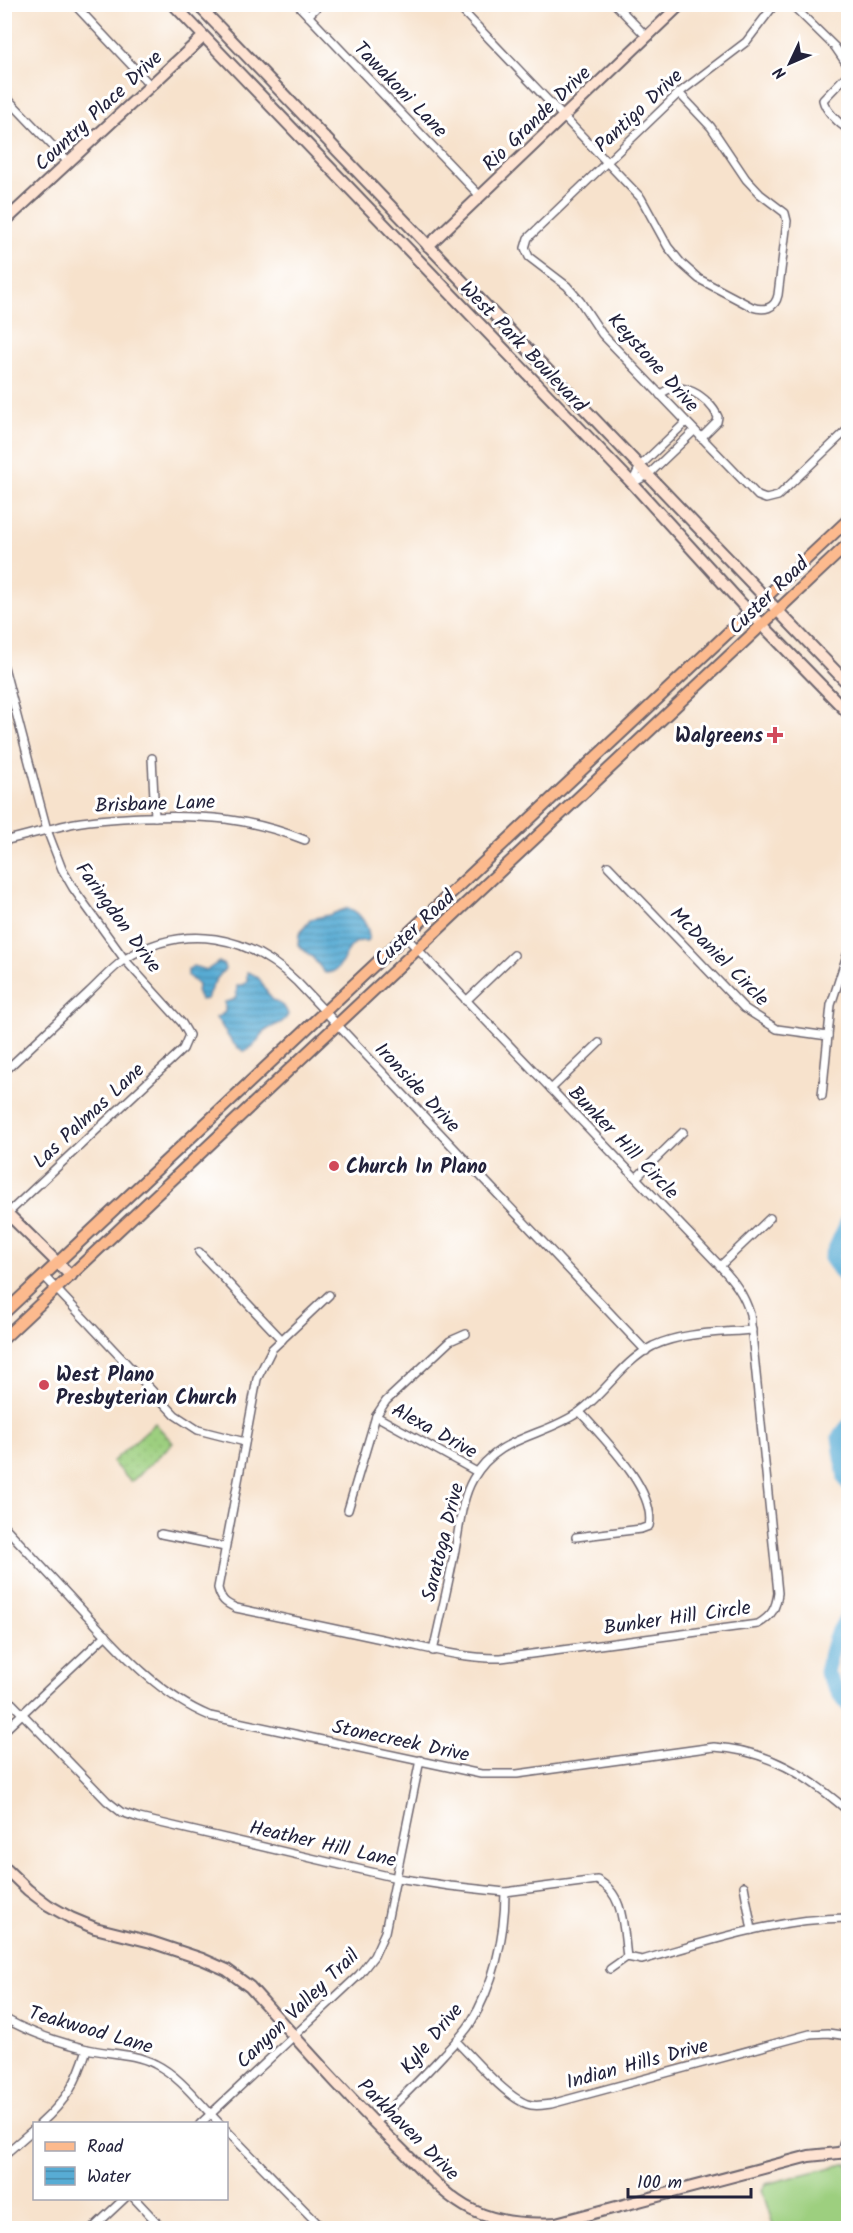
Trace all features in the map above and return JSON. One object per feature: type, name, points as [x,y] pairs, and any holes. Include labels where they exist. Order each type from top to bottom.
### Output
[{"type":"main road","name":"West Park Boulevard","points":[[173,4],[632,483],[763,626],[849,713]]},
{"type":"main road","name":"West Park Boulevard","points":[[197,4],[849,684]]},
{"type":"main road","name":"Rio Grande Drive","points":[[428,246],[681,4]]},
{"type":"main road","name":"Country Place Drive","points":[[4,222],[203,37]]},
{"type":"main road","points":[[506,353],[519,341]]},
{"type":"main road","name":"Custer Road","points":[[4,1313],[849,520]]},
{"type":"main road","name":"Custer Road","points":[[4,1338],[849,544]]},
{"type":"main road","points":[[6,1213],[71,1276]]},
{"type":"main road","name":"Parkhaven Drive","points":[[4,1867],[28,1890],[70,1918],[95,1928],[171,1949],[227,1970],[250,1987],[375,2124],[438,2185],[471,2210],[501,2220],[533,2224],[556,2223],[809,2156],[845,2152]]},
{"type":"street","points":[[74,4],[151,86]]},
{"type":"street","name":"Tawakoni Lane","points":[[297,4],[480,196]]},
{"type":"street","points":[[308,16],[320,4]]},
{"type":"street","points":[[456,4],[641,198],[668,247],[681,263],[699,279],[752,307],[766,309],[774,304],[778,295],[786,217],[781,208],[760,194],[746,179],[711,127],[679,93]]},
{"type":"street","points":[[615,4],[647,37]]},
{"type":"street","name":"Pantigo Drive","points":[[526,243],[528,238],[679,93],[746,42],[775,4]]},
{"type":"street","points":[[791,4],[835,47],[849,66]]},
{"type":"street","name":"Country Place Drive","points":[[203,37],[216,25]]},
{"type":"street","points":[[849,74],[823,100],[828,110],[843,126],[849,129]]},
{"type":"street","points":[[4,96],[68,162]]},
{"type":"street","name":"Keystone Drive","points":[[526,243],[528,257],[567,286],[603,334],[758,496],[766,499],[778,496],[849,429]]},
{"type":"street","name":"Rio Grande Drive","points":[[416,258],[428,246]]},
{"type":"street","points":[[660,395],[669,389],[690,390],[697,393],[716,412],[717,423],[701,438]]},
{"type":"street","points":[[632,483],[686,422]]},
{"type":"street","points":[[632,483],[694,431]]},
{"type":"street","name":"Faringdon Drive","points":[[4,667],[55,853],[73,888],[124,960],[182,1023],[189,1035]]},
{"type":"street","points":[[152,758],[155,817]]},
{"type":"street","name":"Brisbane Lane","points":[[4,841],[77,823],[193,815],[228,818],[276,828],[305,840]]},
{"type":"street","name":"McDaniel Circle","points":[[608,866],[744,1008],[761,1021],[777,1029],[828,1036]]},
{"type":"street","name":"Bunker Hill Circle","points":[[329,1295],[272,1349],[257,1379],[218,1588],[220,1599],[236,1608],[433,1651],[482,1658],[501,1658],[758,1624],[773,1612],[778,1593],[752,1330],[750,1314],[738,1285],[405,936]]},
{"type":"street","name":"Ironside Drive","points":[[4,1072],[124,960],[155,946],[192,938],[210,938],[236,943],[256,951],[283,968],[646,1352]]},
{"type":"street","points":[[822,1096],[831,1005],[849,952]]},
{"type":"street","points":[[466,1001],[514,955]]},
{"type":"street","name":"Las Palmas Lane","points":[[6,1213],[183,1049],[189,1035]]},
{"type":"street","points":[[551,1089],[599,1043]]},
{"type":"street","points":[[636,1178],[683,1132]]},
{"type":"street","points":[[720,1266],[770,1218]]},
{"type":"street","points":[[198,1252],[282,1340]]},
{"type":"street","points":[[44,1276],[175,1415],[208,1434],[245,1442]]},
{"type":"street","name":"Saratoga Drive","points":[[433,1651],[464,1507],[472,1480],[488,1458],[511,1442],[552,1427],[580,1412],[636,1357],[652,1347],[678,1338],[752,1330]]},
{"type":"street","points":[[348,1510],[376,1416],[386,1401],[450,1341],[466,1334]]},
{"type":"street","points":[[576,1537],[641,1529],[650,1526],[651,1520],[644,1497],[624,1460],[580,1412]]},
{"type":"street","name":"Alexa Drive","points":[[376,1416],[477,1473]]},
{"type":"street","name":"Stonecreek Drive","points":[[4,1526],[106,1635],[156,1684],[177,1699],[210,1716],[481,1774],[517,1774],[714,1747],[734,1748],[755,1753],[793,1771],[822,1790],[849,1812]]},
{"type":"street","points":[[161,1534],[225,1547]]},
{"type":"street","points":[[4,1731],[106,1635]]},
{"type":"street","name":"Heather Hill Lane","points":[[4,1695],[107,1801],[122,1812],[139,1818],[397,1878],[450,1887],[505,1892],[597,1880],[606,1885],[618,1899],[627,1957]]},
{"type":"street","name":"Canyon Valley Trail","points":[[202,2122],[359,1975],[374,1956],[385,1932],[420,1760]]},
{"type":"street","points":[[744,1886],[752,1930]]},
{"type":"street","name":"Kyle Drive","points":[[375,2124],[469,2025],[491,1979],[502,1936],[505,1892]]},
{"type":"street","points":[[610,1968],[627,1957],[642,1960],[752,1930],[795,1921],[849,1918]]},
{"type":"street","name":"Teakwood Lane","points":[[4,2018],[25,2030],[87,2049],[144,2059],[158,2065],[171,2074],[218,2122]]},
{"type":"street","name":"Indian Hills Drive","points":[[456,2041],[507,2091],[518,2100],[535,2106],[551,2104],[810,2034],[828,2033],[849,2036]]},
{"type":"street","points":[[42,2122],[67,2097],[81,2070],[87,2049]]},
{"type":"street","points":[[845,2152],[849,2128]]},
{"type":"street","points":[[4,2155],[33,2130]]},
{"type":"street","points":[[228,2132],[321,2229]]},
{"type":"street","points":[[93,2229],[123,2200]]},
{"type":"street","points":[[135,2200],[162,2229]]},
{"type":"green space","points":[[155,1423],[173,1443],[131,1482],[112,1462]]},
{"type":"green space","points":[[848,2163],[848,2228],[774,2228],[762,2190],[766,2184]]},
{"type":"water","points":[[348,908],[363,920],[369,938],[367,941],[353,945],[338,968],[333,972],[325,973],[298,945],[299,934],[311,919]]},
{"type":"water","points":[[219,962],[224,965],[225,969],[214,983],[207,999],[200,1000],[197,994],[198,985],[188,976],[188,970],[193,966],[207,970]]},
{"type":"water","points":[[247,972],[260,980],[272,999],[284,1007],[288,1015],[282,1022],[265,1032],[252,1047],[244,1051],[231,1041],[216,1018],[225,1012],[225,1002],[236,997],[237,986],[247,981]]},
{"type":"waterway","points":[[848,1221],[831,1258],[848,1282]]},
{"type":"waterway","points":[[848,1426],[839,1437],[845,1478],[848,1484]]},
{"type":"waterway","points":[[848,1615],[835,1638],[826,1672],[848,1705]]},
{"type":"place","name":"Walgreens","points":[[775,735]]},
{"type":"place","name":"Church In Plano","points":[[334,1166]]},
{"type":"place","name":"West Plano Presbyterian Church","points":[[44,1385]]}]
